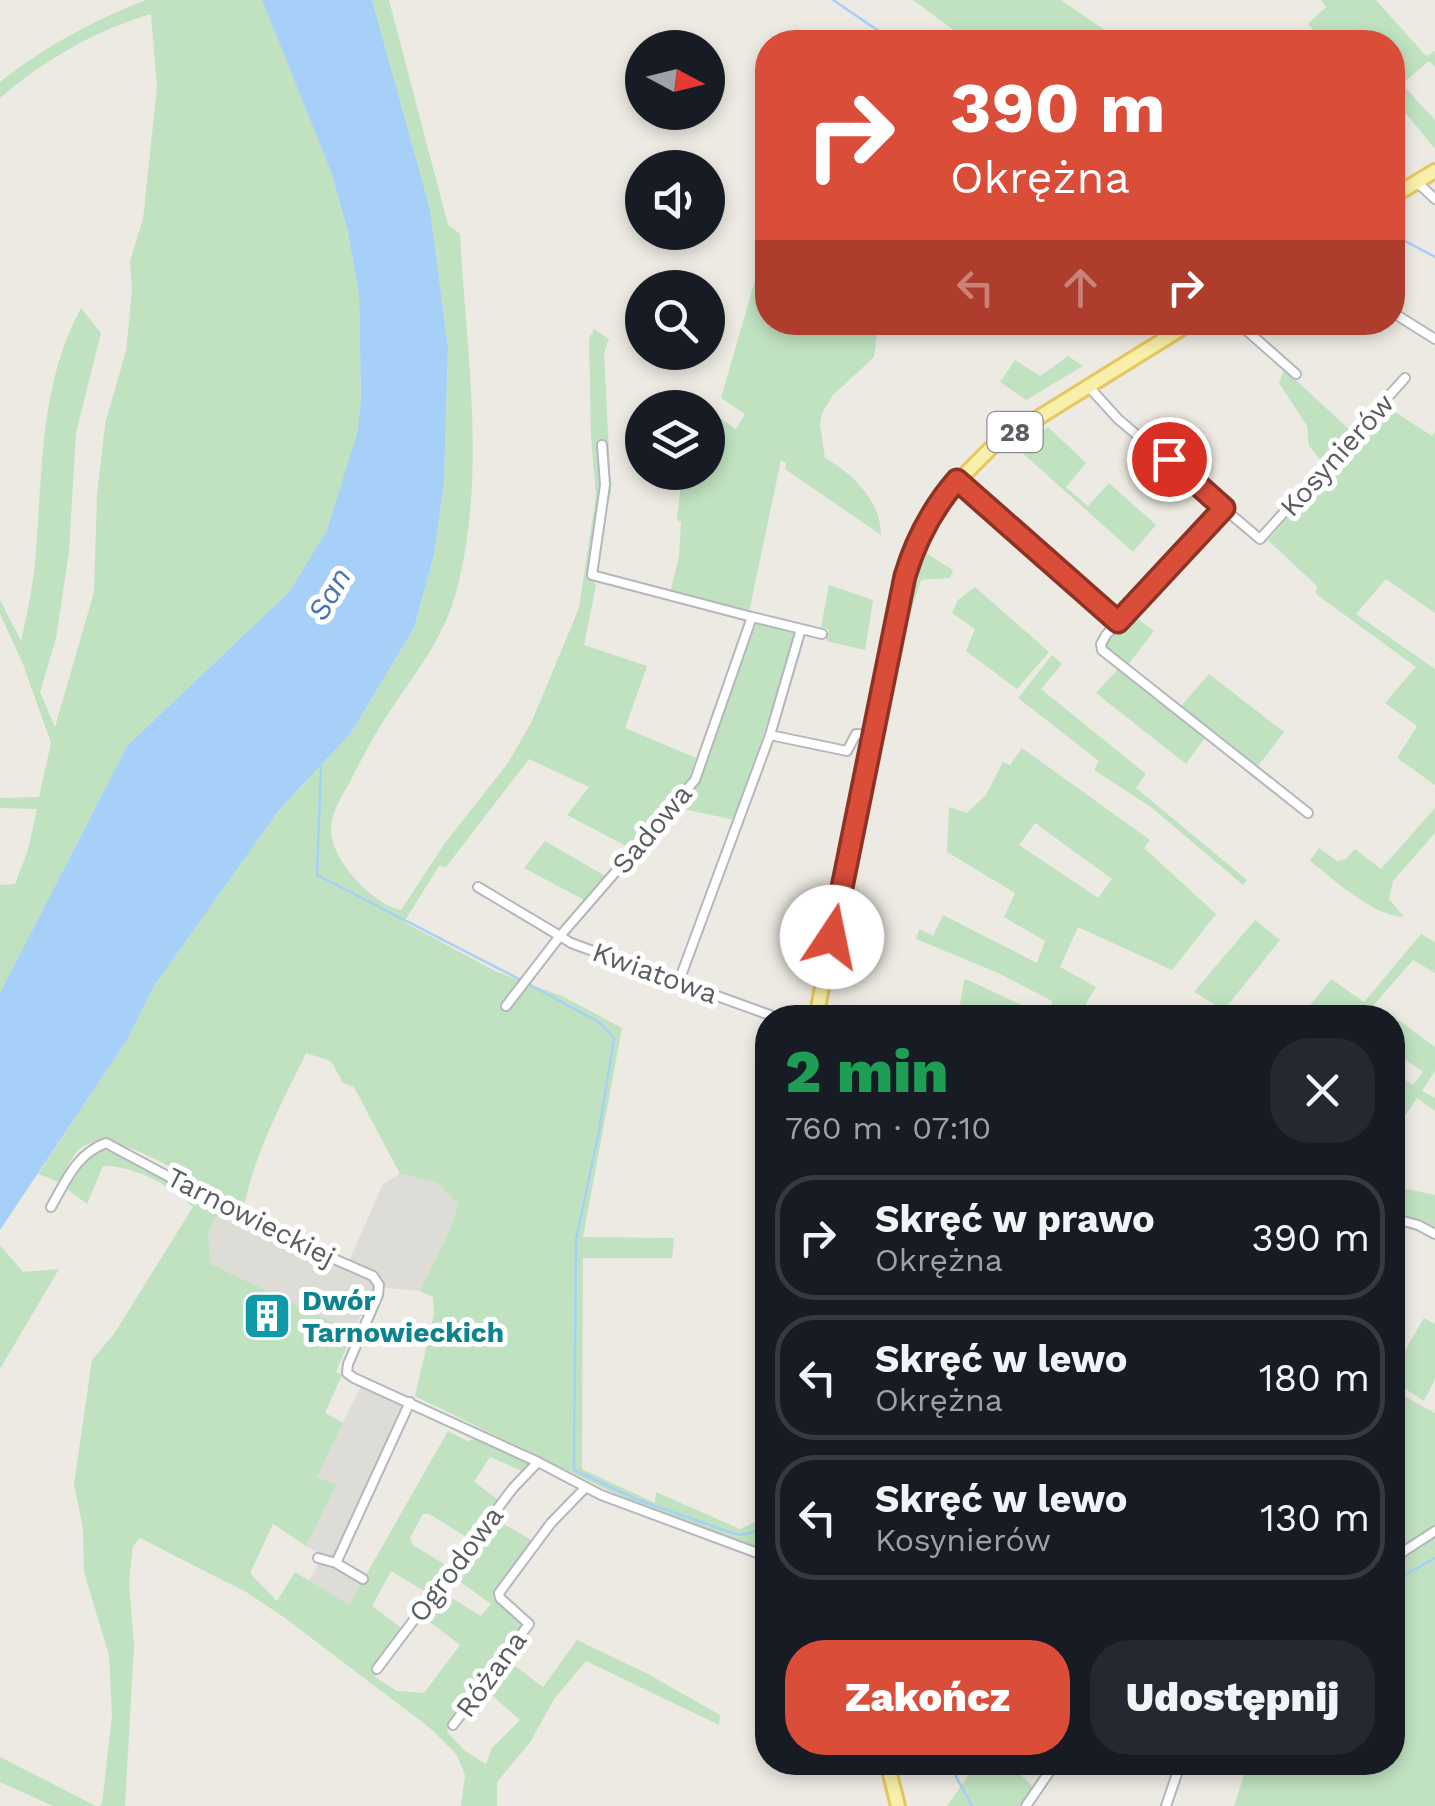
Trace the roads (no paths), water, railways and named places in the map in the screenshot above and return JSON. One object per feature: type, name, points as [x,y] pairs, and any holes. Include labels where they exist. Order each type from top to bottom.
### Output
[{"type":"main road","points":[[1405,189],[1435,170]]},
{"type":"main road","name":"28","points":[[819,1005],[909,562],[933,511],[957,480],[993,446],[1174,335]]},
{"type":"main road","points":[[890,1775],[898,1806]]},
{"type":"street","points":[[1417,182],[1435,199]]},
{"type":"street","points":[[1405,320],[1435,338]]},
{"type":"street","points":[[1252,335],[1296,374]]},
{"type":"street","name":"Kosynierów","points":[[1089,387],[1118,419],[1256,537],[1264,537],[1405,378]]},
{"type":"street","points":[[602,445],[605,485],[592,575],[822,634]]},
{"type":"street","points":[[957,480],[1118,622]]},
{"type":"street","points":[[1224,508],[1106,634],[1102,650],[1308,813]]},
{"type":"street","name":"Sadowa","points":[[560,936],[695,780],[752,617]]},
{"type":"street","points":[[679,981],[770,735],[801,629]]},
{"type":"street","points":[[770,735],[847,751],[856,734],[871,734]]},
{"type":"street","points":[[478,887],[560,936]]},
{"type":"street","name":"Kwiatowa","points":[[506,1006],[560,936],[755,1009]]},
{"type":"street","name":"Tarnowieckiej","points":[[51,1207],[74,1166],[89,1150],[106,1143],[268,1230],[373,1276],[379,1284],[378,1295],[347,1373],[586,1487],[755,1552]]},
{"type":"street","points":[[1405,1223],[1435,1234]]},
{"type":"street","points":[[336,1563],[410,1402]]},
{"type":"street","name":"Ogrodowa","points":[[377,1669],[513,1488],[538,1462]]},
{"type":"street","name":"Różana","points":[[453,1726],[529,1624],[500,1598],[500,1593],[551,1523],[586,1487]]},
{"type":"street","points":[[1405,1550],[1435,1530]]},
{"type":"street","points":[[318,1558],[364,1579]]},
{"type":"street","points":[[1026,1806],[1047,1775]]},
{"type":"street","points":[[1166,1806],[1177,1775]]},
{"type":"water","name":"San","points":[[262,0],[372,0],[430,209],[448,347],[444,483],[434,555],[414,628],[351,733],[279,810],[154,986],[127,1040],[0,1230],[0,993],[127,746],[289,592],[327,530],[357,434],[361,399],[359,294],[347,228],[331,172]]},
{"type":"waterway","points":[[833,0],[877,30]]},
{"type":"waterway","points":[[1405,241],[1435,257]]},
{"type":"waterway","points":[[321,767],[317,875],[521,980]]},
{"type":"waterway","points":[[530,985],[599,1022],[614,1038],[576,1240],[574,1470],[638,1500],[738,1535],[755,1530]]},
{"type":"waterway","points":[[1405,1575],[1435,1558]]},
{"type":"waterway","points":[[955,1775],[972,1806]]},
{"type":"place","name":"Dwór Tarnowieckich","points":[[267,1316]]}]
